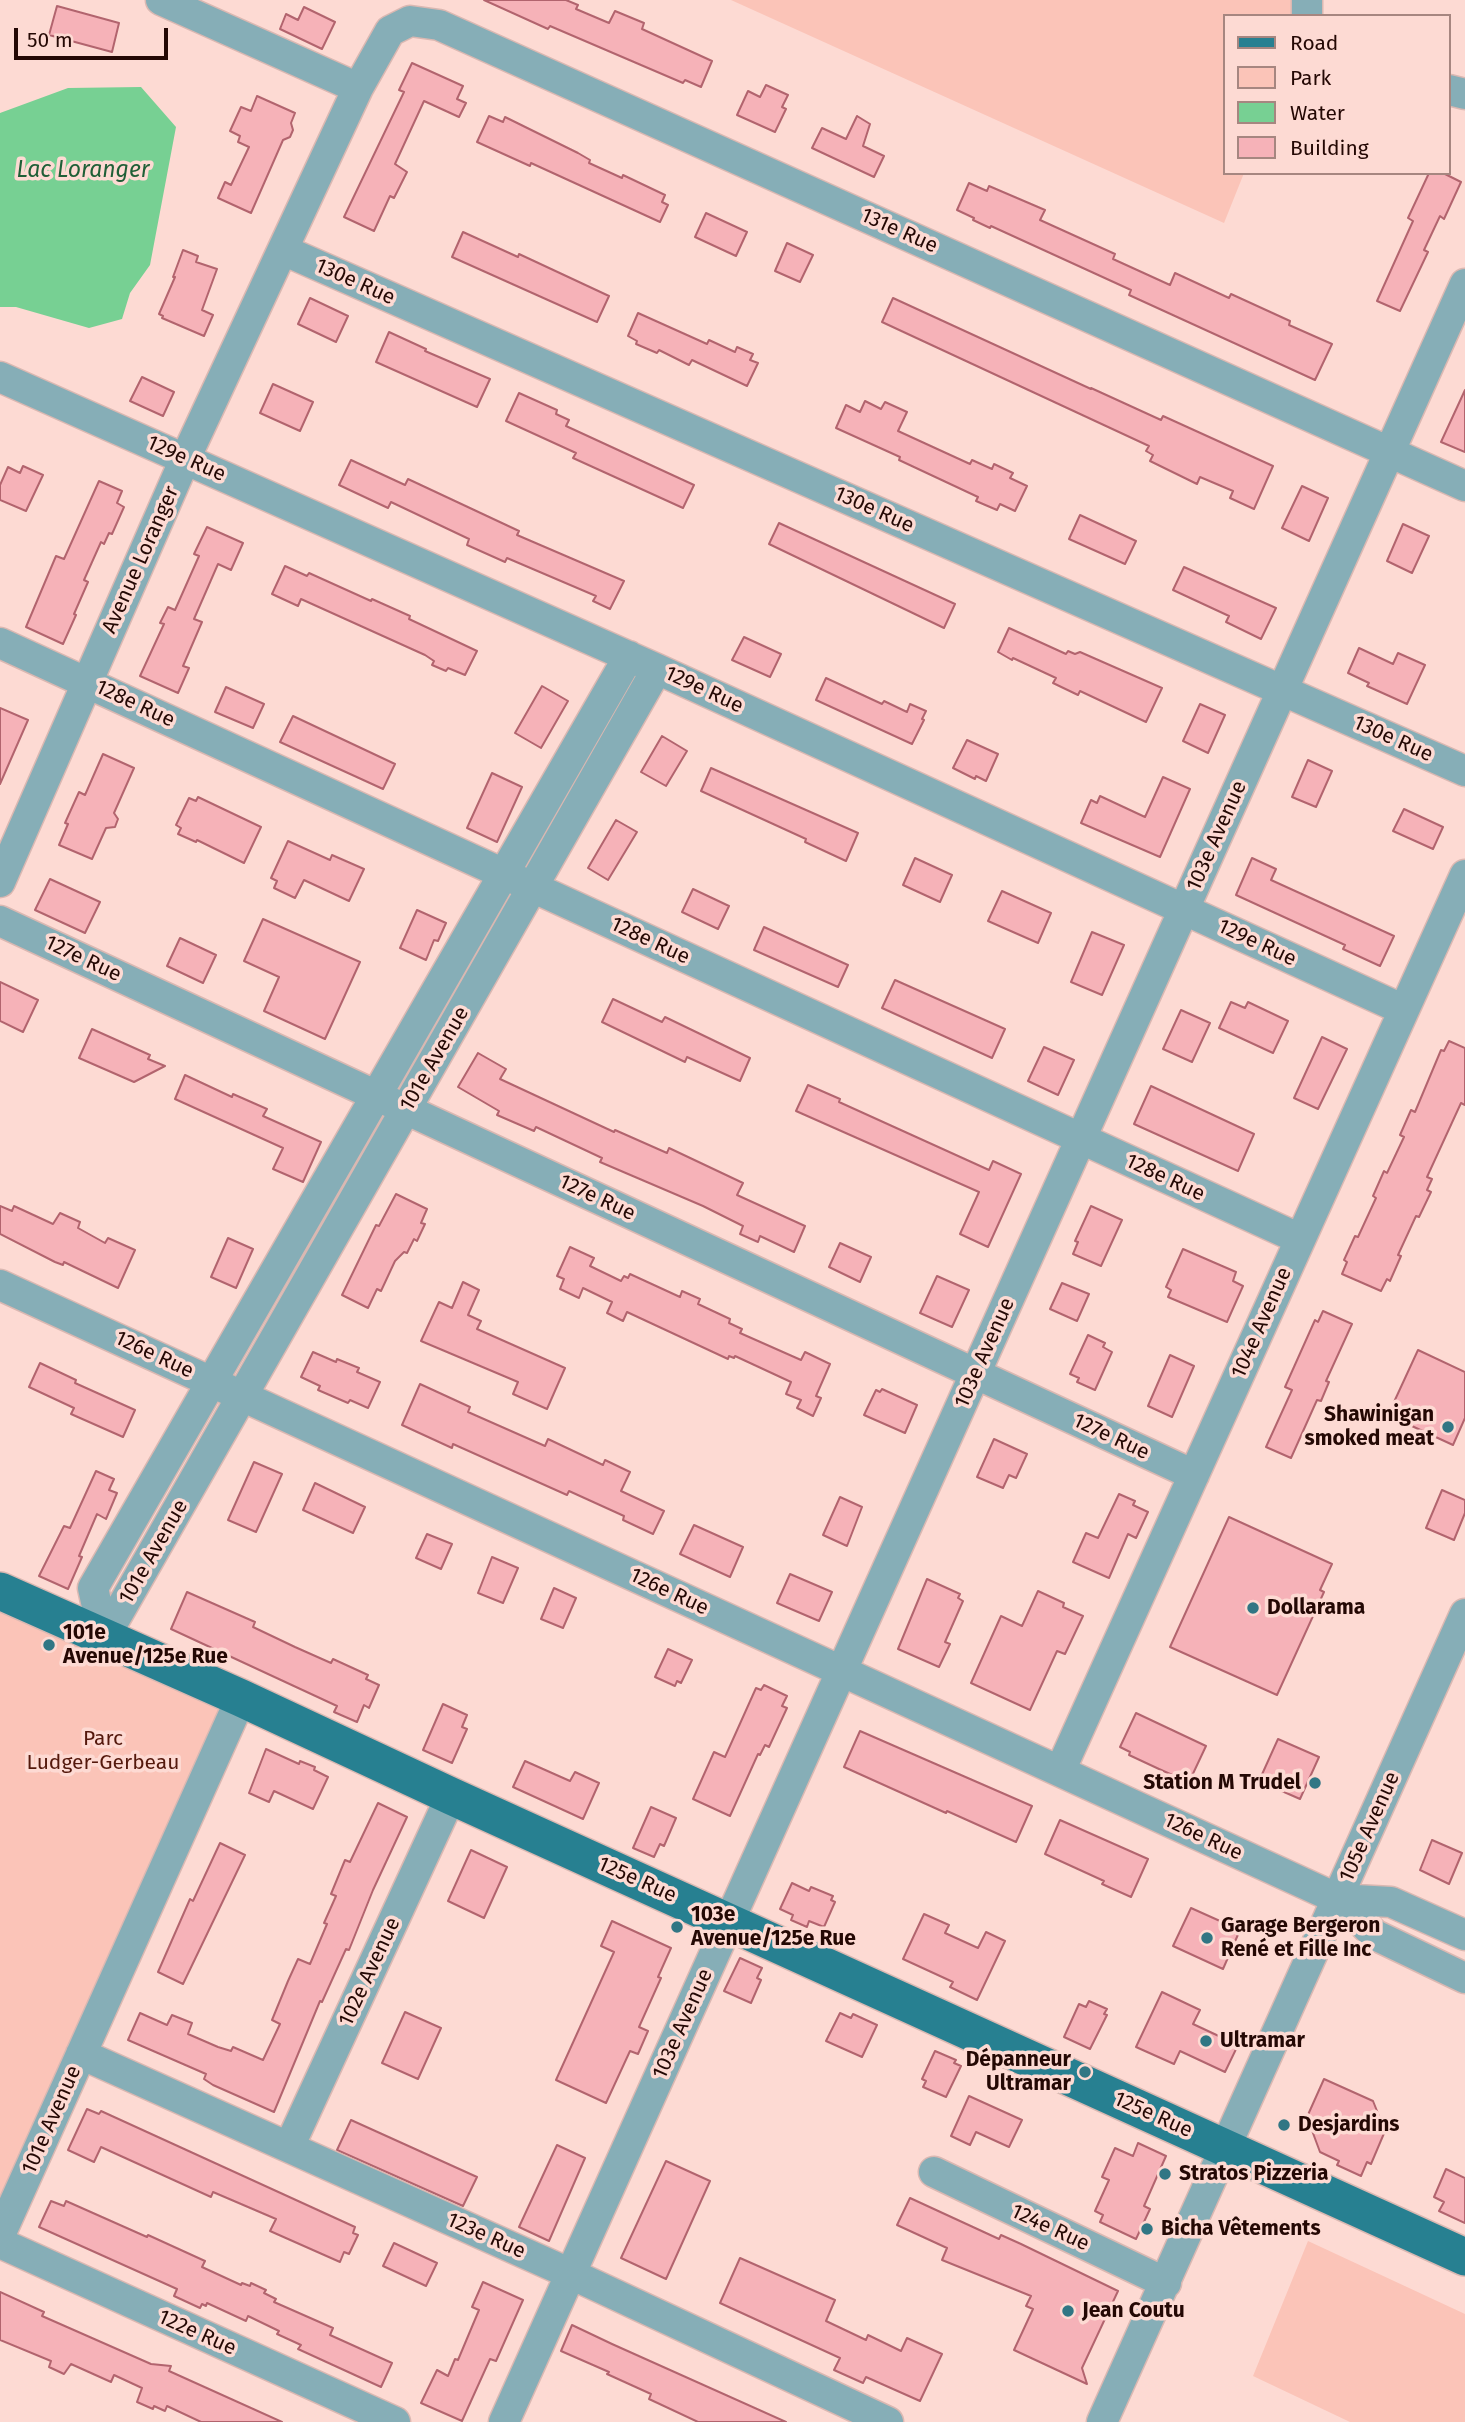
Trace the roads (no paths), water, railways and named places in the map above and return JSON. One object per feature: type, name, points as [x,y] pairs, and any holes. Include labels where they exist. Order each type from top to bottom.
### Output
[{"type":"main road","name":"125e Rue","points":[[0,1591],[241,1698],[1465,2257]]},
{"type":"street","points":[[161,0],[358,88]]},
{"type":"street","name":"131e Rue","points":[[358,88],[390,31],[410,21],[439,26],[1390,450],[1465,486]]},
{"type":"street","name":"Avenue Loranger","points":[[0,882],[185,459],[358,88]]},
{"type":"street","name":"130e Rue","points":[[283,250],[1465,771]]},
{"type":"street","name":"103e Avenue","points":[[504,2422],[1465,284]]},
{"type":"street","name":"129e Rue","points":[[0,377],[629,656],[1404,1010]]},
{"type":"street","name":"128e Rue","points":[[0,643],[1300,1240]]},
{"type":"street","name":"101e Avenue","points":[[104,1639],[93,1588],[629,656]]},
{"type":"street","name":"101e Avenue","points":[[104,1639],[657,669]]},
{"type":"street","name":"104e Avenue","points":[[1059,1771],[1465,875]]},
{"type":"street","name":"127e Rue","points":[[0,921],[1194,1475]]},
{"type":"street","name":"126e Rue","points":[[0,1284],[1338,1899],[1375,1935],[1465,1978]]},
{"type":"street","name":"105e Avenue","points":[[1102,2422],[1464,1617]]},
{"type":"street","name":"101e Avenue","points":[[0,2235],[241,1698]]},
{"type":"street","name":"102e Avenue","points":[[289,2147],[451,1796]]},
{"type":"street","name":"126e Rue","points":[[1338,1899],[1391,1902],[1465,1935]]},
{"type":"street","name":"123e Rue","points":[[81,2054],[571,2274],[888,2422]]},
{"type":"street","name":"124e Rue","points":[[934,2172],[1166,2283]]},
{"type":"street","name":"122e Rue","points":[[0,2243],[395,2422]]},
{"type":"water","name":"Lac Loranger","points":[[141,87],[176,127],[150,265],[130,293],[122,319],[89,328],[16,307],[0,307],[0,113],[68,88]]},
{"type":"place","name":"Shawinigan smoked meat","points":[[1448,1427]]},
{"type":"place","name":"Dollarama","points":[[1253,1608]]},
{"type":"place","name":"101e Avenue/125e Rue","points":[[49,1645]]},
{"type":"place","name":"Station M Trudel","points":[[1315,1783]]},
{"type":"place","name":"103e Avenue/125e Rue","points":[[677,1927]]},
{"type":"place","name":"Garage Bergeron René et Fille Inc","points":[[1207,1938]]},
{"type":"place","name":"Ultramar","points":[[1206,2041]]},
{"type":"place","name":"Dépanneur Ultramar","points":[[1085,2072]]},
{"type":"place","name":"Desjardins","points":[[1284,2125]]},
{"type":"place","name":"Stratos Pizzeria","points":[[1165,2174]]},
{"type":"place","name":"Bicha Vêtements","points":[[1147,2229]]},
{"type":"place","name":"Jean Coutu","points":[[1068,2311]]},
{"type":"park label","name":"Parc Ludger-Gerbeau","points":[[103,1751]]}]
